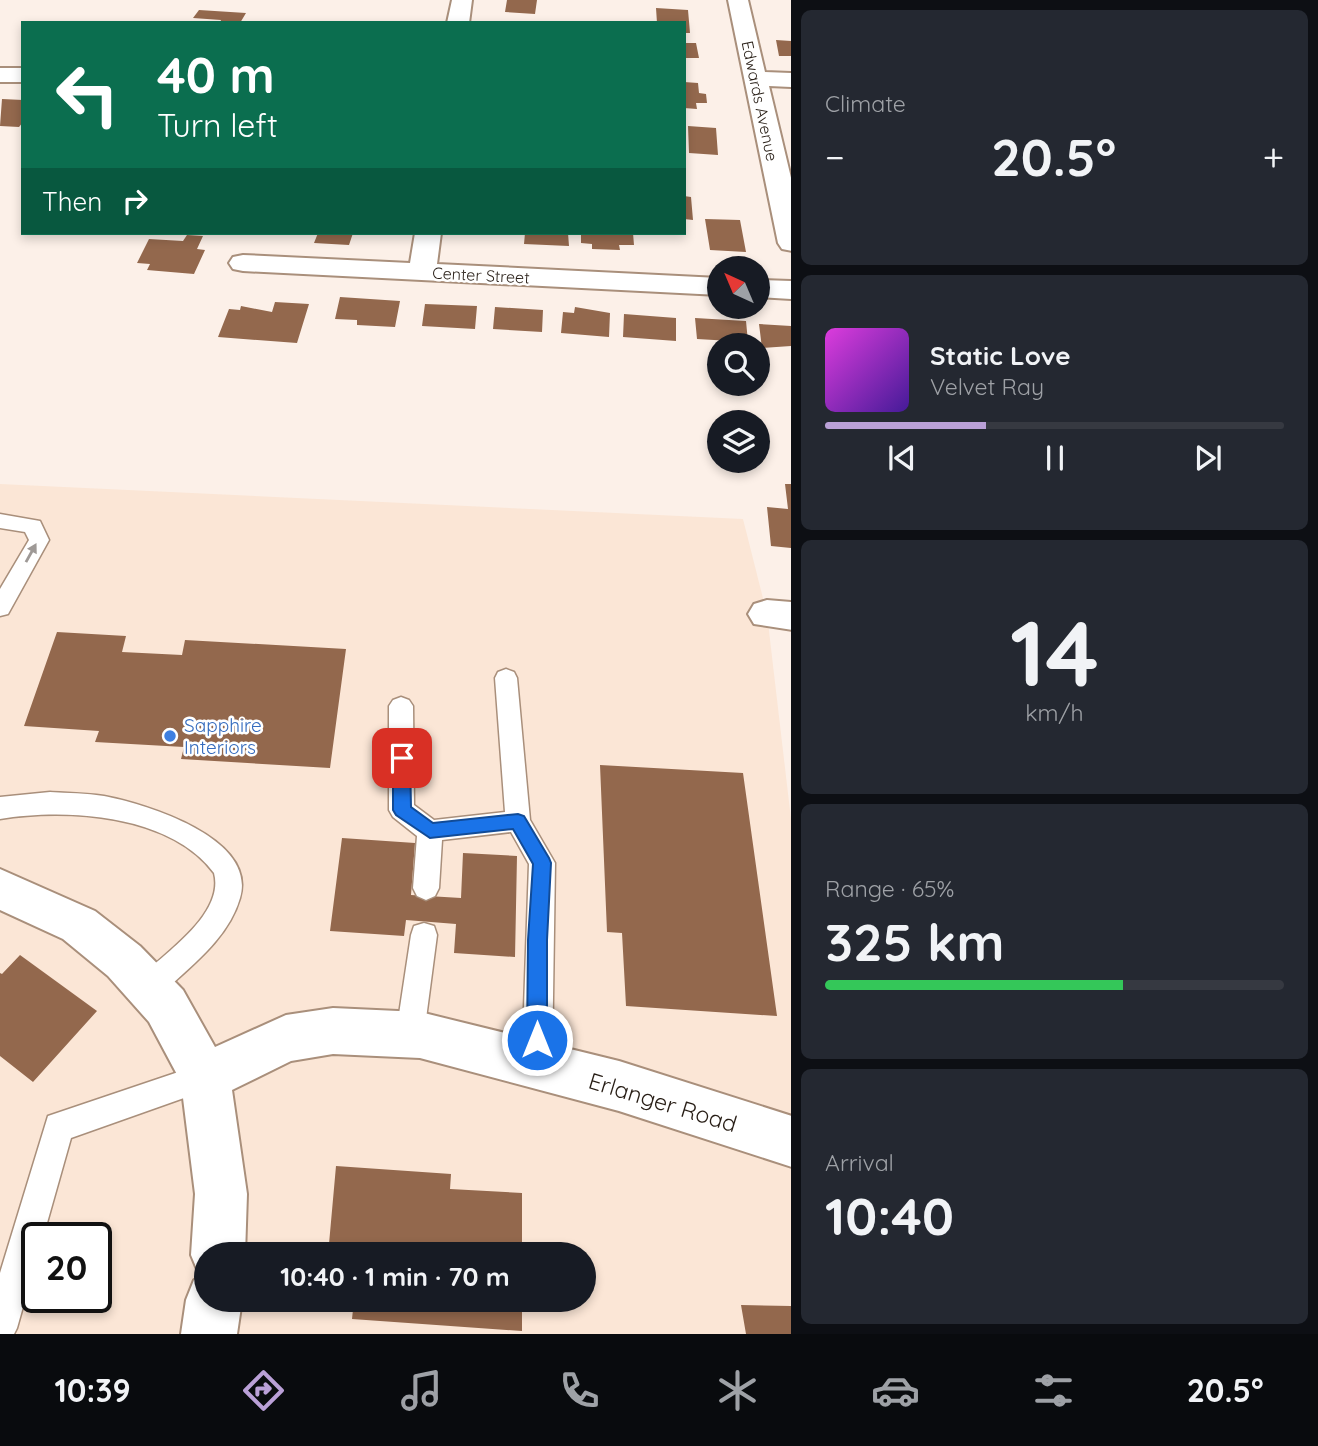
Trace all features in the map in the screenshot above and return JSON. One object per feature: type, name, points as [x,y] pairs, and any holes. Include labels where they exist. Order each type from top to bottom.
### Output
[{"type":"street","points":[[458,21],[462,0]]},
{"type":"street","name":"Edwards Avenue","points":[[738,0],[791,243]]},
{"type":"street","points":[[0,75],[21,75]]},
{"type":"street","points":[[754,78],[791,80]]},
{"type":"street","points":[[422,272],[428,235]]},
{"type":"street","name":"Center Street","points":[[243,263],[707,286]]},
{"type":"street","points":[[770,289],[791,290]]},
{"type":"street","points":[[0,888],[79,925],[124,961],[166,1006],[205,1077],[221,1194],[219,1242]]},
{"type":"street","name":"Erlanger Road","points":[[205,1077],[286,1038],[333,1031],[410,1034],[619,1086],[791,1142]]},
{"type":"street","points":[[209,1334],[212,1312]]},
{"type":"lane","points":[[0,521],[33,526],[38,540],[0,608]]},
{"type":"lane","points":[[506,678],[518,821],[542,863],[537,1065]]},
{"type":"lane","points":[[401,706],[402,810],[430,831],[518,821]]},
{"type":"lane","points":[[0,808],[47,803],[124,811],[148,817],[173,828],[220,858],[229,879],[222,915],[149,987]]},
{"type":"lane","points":[[426,888],[430,831]]},
{"type":"lane","points":[[410,1034],[424,935]]},
{"type":"lane","points":[[0,1328],[59,1127],[205,1077]]},
{"type":"shaded area","points":[[0,484],[743,519],[767,614],[791,819],[791,1334],[0,1334]]},
{"type":"building","points":[[507,0],[537,0],[535,14],[505,12]]},
{"type":"building","points":[[656,8],[688,10],[690,33],[686,33],[686,21],[657,21]]},
{"type":"building","points":[[199,10],[246,13],[241,21],[193,18]]},
{"type":"building","points":[[776,40],[791,41],[791,56],[779,56]]},
{"type":"building","points":[[686,43],[696,43],[699,58],[686,58]]},
{"type":"building","points":[[686,82],[698,83],[699,93],[706,94],[707,103],[696,103],[697,109],[686,108]]},
{"type":"building","points":[[2,99],[21,100],[19,127],[0,126]]},
{"type":"building","points":[[688,126],[716,128],[718,155],[689,153]]},
{"type":"building","points":[[686,196],[691,197],[693,220],[686,219]]},
{"type":"building","points":[[705,219],[740,220],[746,252],[710,250]]},
{"type":"building","points":[[187,235],[203,236],[197,249],[205,250],[194,274],[147,270],[150,264],[137,263],[149,239],[183,241]]},
{"type":"building","points":[[317,235],[352,235],[349,245],[314,243]]},
{"type":"building","points":[[525,235],[568,235],[569,246],[524,244]]},
{"type":"building","points":[[581,235],[633,235],[634,245],[619,245],[620,250],[592,249],[592,244],[581,243]]},
{"type":"building","points":[[340,297],[400,301],[395,327],[357,325],[357,320],[335,319]]},
{"type":"building","points":[[275,302],[309,304],[297,343],[218,337],[229,309],[240,310],[241,306],[272,312]]},
{"type":"building","points":[[425,304],[477,306],[475,329],[422,326]]},
{"type":"building","points":[[495,307],[543,310],[542,332],[493,329]]},
{"type":"building","points":[[575,307],[610,313],[609,337],[561,333],[563,312],[574,313]]},
{"type":"building","points":[[624,314],[676,318],[676,341],[623,337]]},
{"type":"building","points":[[695,318],[746,321],[747,333],[707,333],[707,340],[697,339]]},
{"type":"building","points":[[759,324],[791,326],[791,346],[770,347],[770,333],[760,333]]},
{"type":"building","points":[[785,484],[791,484],[791,548],[771,546],[767,507],[788,509]]},
{"type":"building","points":[[57,632],[126,636],[122,652],[182,655],[185,640],[346,649],[330,768],[181,759],[184,747],[95,742],[99,731],[24,726]]},
{"type":"building","points":[[600,765],[743,773],[777,1016],[626,1006],[622,933],[607,932]]},
{"type":"building","points":[[342,838],[415,843],[411,895],[461,898],[463,853],[517,856],[515,957],[454,953],[456,924],[406,920],[404,936],[330,931]]},
{"type":"building","points":[[20,955],[97,1011],[33,1082],[0,1056],[0,973]]},
{"type":"building","points":[[336,1166],[451,1174],[450,1189],[522,1193],[522,1242],[329,1242]]},
{"type":"building","points":[[741,1305],[791,1306],[791,1334],[746,1334]]},
{"type":"building","points":[[353,1312],[522,1312],[522,1331],[352,1319]]},
{"type":"place","name":"Sapphire Interiors","points":[[170,736]]},
{"type":"route","points":[[402,758],[402,810],[430,831],[518,821],[542,863],[537,1040]]}]
